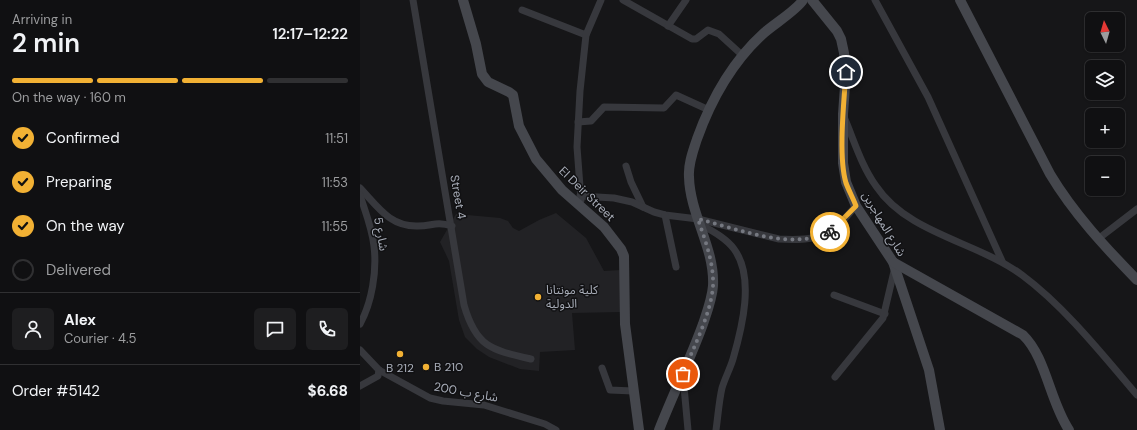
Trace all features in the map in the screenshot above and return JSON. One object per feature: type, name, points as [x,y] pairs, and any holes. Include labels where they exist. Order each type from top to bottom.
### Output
[{"type":"street","name":"Street 4","points":[[413,0],[464,305],[474,331],[490,347],[511,355],[531,359]]},
{"type":"street","name":"El Deir Street","points":[[463,0],[476,44],[482,74],[488,82],[509,92],[513,96],[519,126],[536,159],[562,190],[604,227],[621,249],[624,256],[625,324],[633,391],[640,430]]},
{"type":"street","points":[[582,208],[577,147],[578,122],[586,35],[601,0]]},
{"type":"street","points":[[623,0],[692,39],[696,39],[708,30],[719,34],[742,55]]},
{"type":"street","points":[[668,26],[686,0]]},
{"type":"street","name":"شارع المهاجرين","points":[[812,0],[819,11],[831,22],[841,39],[846,72],[843,114],[843,163],[846,182],[856,206],[894,264],[929,370],[940,430]]},
{"type":"street","points":[[875,0],[931,104],[1002,261]]},
{"type":"street","points":[[960,0],[1050,174],[1063,196],[1098,239],[1137,280]]},
{"type":"street","points":[[660,430],[709,305],[713,286],[711,261],[690,193],[689,166],[697,139],[709,110],[742,55],[778,20],[800,4],[819,11]]},
{"type":"street","points":[[522,10],[586,35]]},
{"type":"street","points":[[578,122],[591,121],[604,107],[664,108],[676,95],[709,110]]},
{"type":"street","points":[[843,114],[866,170],[876,187],[890,202],[910,217],[951,240],[1002,261],[1029,280],[1064,314],[1137,395]]},
{"type":"street","points":[[626,166],[631,182],[643,207]]},
{"type":"street","points":[[360,188],[394,222],[405,226],[419,226],[440,222],[450,214]]},
{"type":"street","name":"شارع 5","points":[[360,195],[374,246],[374,263],[369,303],[360,324]]},
{"type":"street","points":[[580,196],[614,198],[632,202],[665,215],[790,240],[825,234],[832,231],[856,206]]},
{"type":"street","points":[[1098,239],[1137,209]]},
{"type":"street","points":[[665,215],[676,267]]},
{"type":"street","points":[[440,222],[452,226]]},
{"type":"street","points":[[699,222],[724,239],[734,249],[741,260],[745,276],[743,308],[739,335],[722,388],[716,430]]},
{"type":"street","points":[[835,377],[885,314],[894,264],[1029,340],[1036,353],[1058,411],[1069,430]]},
{"type":"street","points":[[834,295],[885,314]]},
{"type":"street","name":"شارع ب 200","points":[[360,350],[379,370],[430,398],[443,401],[484,405],[538,422],[556,430]]},
{"type":"street","points":[[602,368],[610,390],[633,391]]},
{"type":"street","points":[[360,386],[378,376],[379,370]]},
{"type":"street","points":[[683,374],[688,430]]},
{"type":"shaded area","name":"كلية مونتانا الدولية","points":[[556,213],[586,238],[604,271],[621,270],[621,312],[572,313],[575,350],[540,352],[539,371],[520,369],[489,357],[477,349],[465,337],[459,320],[449,261],[440,242],[456,214],[500,218],[508,221],[513,228],[519,231]]},
{"type":"way so far","points":[[683,374],[695,346],[709,305],[713,286],[711,261],[698,219],[779,239],[800,239],[830,232]]},
{"type":"place","name":"كلية مونتانا الدولية","points":[[538,297]]},
{"type":"place","name":"B 212","points":[[400,354]]},
{"type":"place","name":"B 210","points":[[426,367]]},
{"type":"route","points":[[830,232],[856,206],[846,182],[843,163],[843,114],[846,72]]}]
